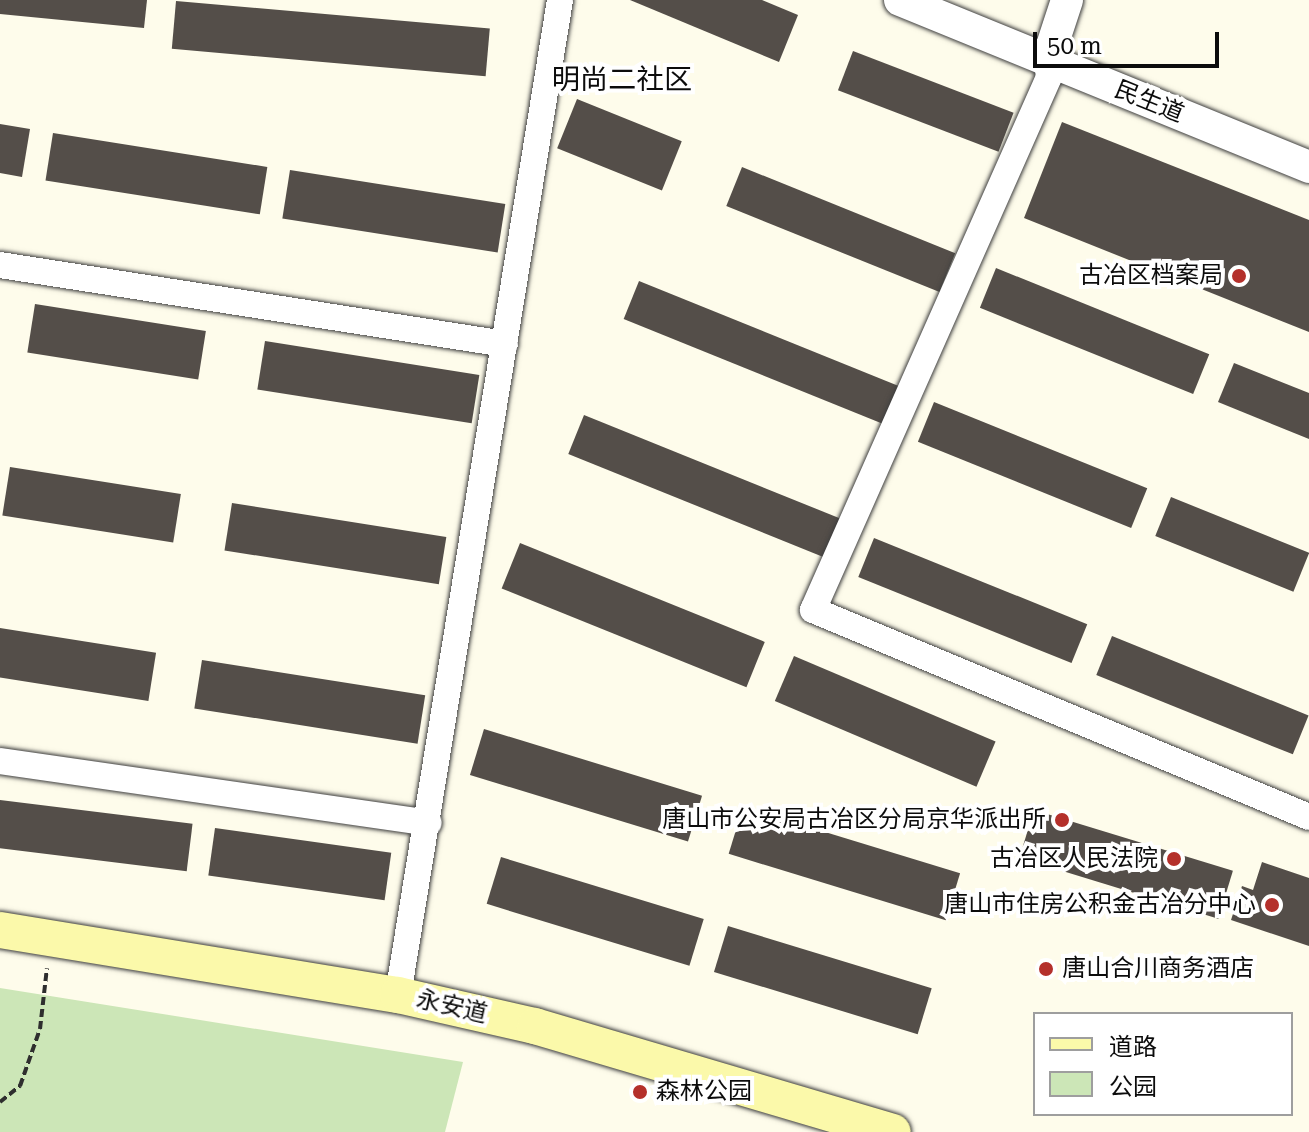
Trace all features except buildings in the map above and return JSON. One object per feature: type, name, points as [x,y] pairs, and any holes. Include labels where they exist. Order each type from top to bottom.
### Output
[{"type":"main road","name":"永安道","points":[[0,930],[398,995],[535,1026],[893,1132]]},
{"type":"street","points":[[398,995],[429,823],[560,0]]},
{"type":"street","name":"民生道","points":[[900,0],[1309,167]]},
{"type":"street","points":[[1067,0],[1047,61],[1049,77],[813,610],[1309,817]]},
{"type":"street","points":[[0,265],[505,344]]},
{"type":"street","points":[[0,761],[429,823]]},
{"type":"path","points":[[0,1102],[20,1086],[40,1029],[51,937]]},
{"type":"green space","points":[[0,988],[463,1062],[445,1132],[0,1132]]},
{"type":"place","name":"古冶区档案局","points":[[1239,276]]},
{"type":"place","name":"唐山市公安局古冶区分局京华派出所","points":[[1062,820]]},
{"type":"place","name":"古冶区人民法院","points":[[1174,859]]},
{"type":"place","name":"唐山市住房公积金古冶分中心","points":[[1272,905]]},
{"type":"place","name":"唐山合川商务酒店","points":[[1046,969]]},
{"type":"place","name":"森林公园","points":[[640,1092]]},
{"type":"district","name":"明尚二社区","points":[[622,80]]}]
